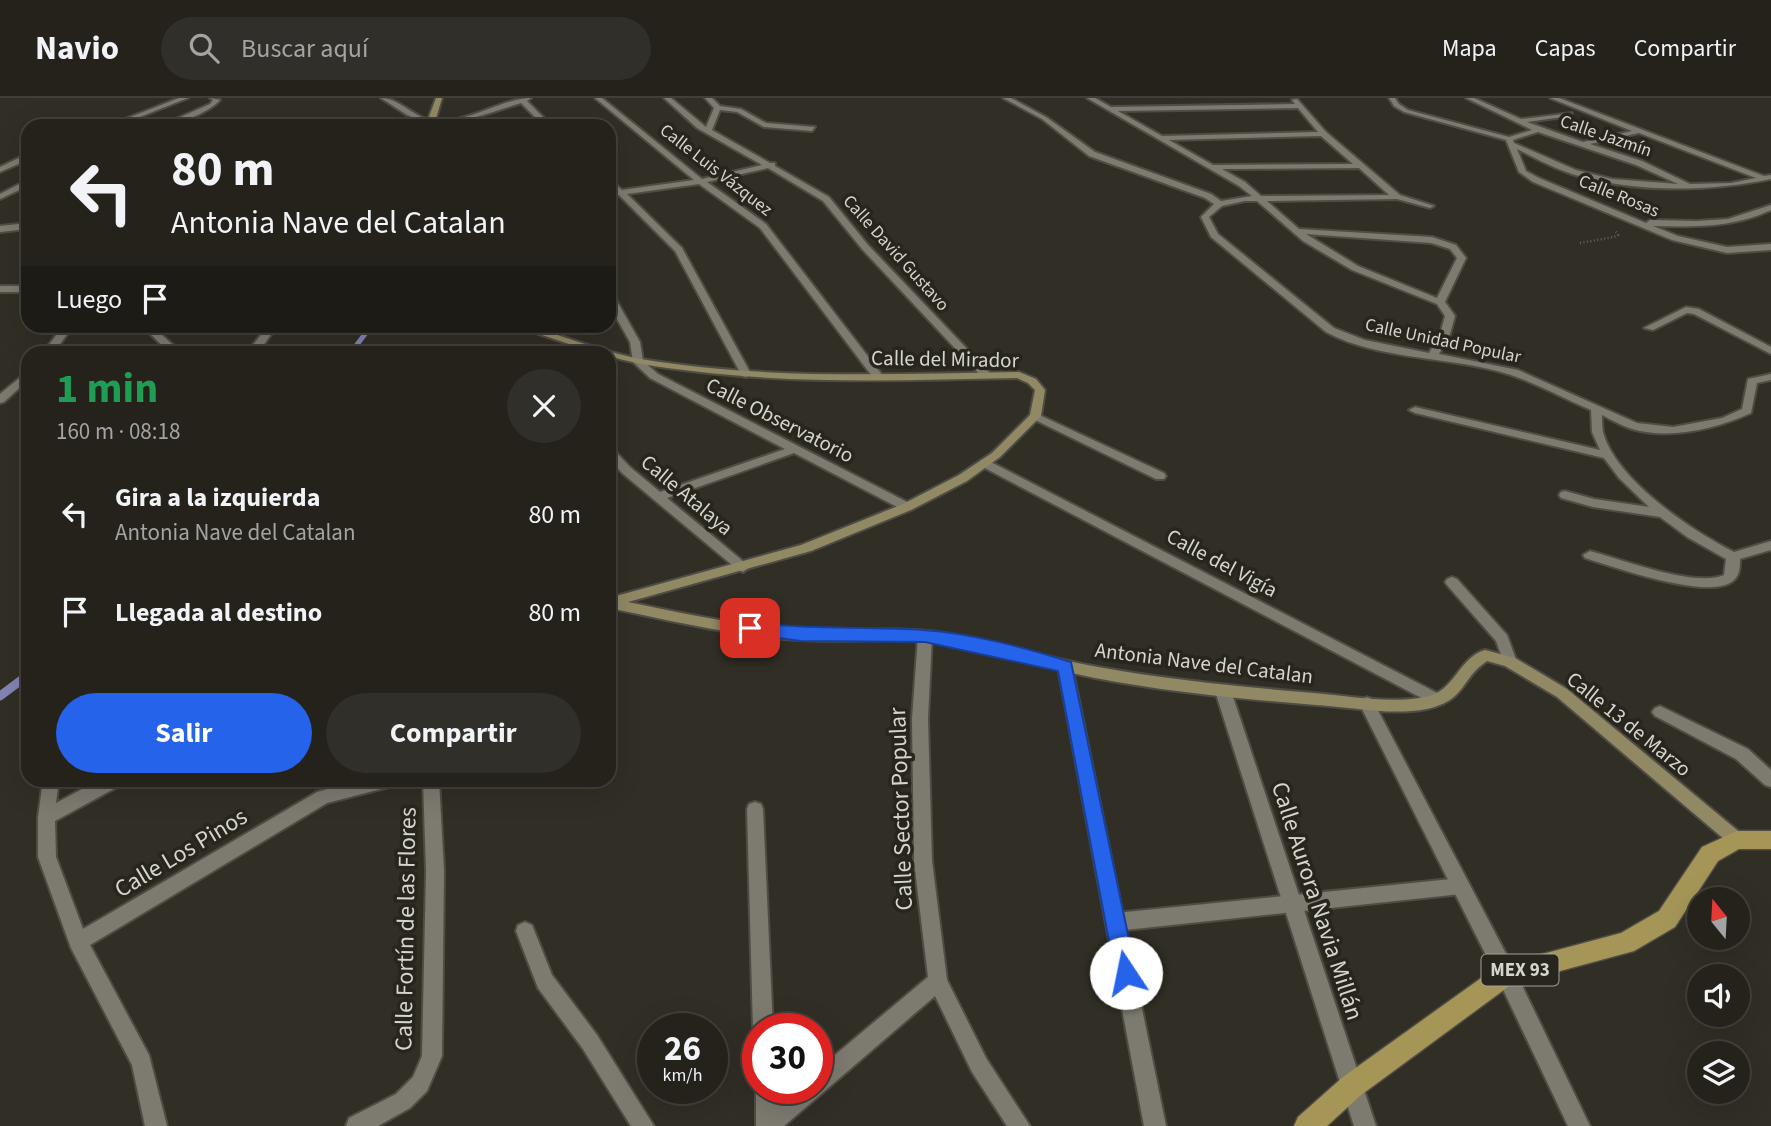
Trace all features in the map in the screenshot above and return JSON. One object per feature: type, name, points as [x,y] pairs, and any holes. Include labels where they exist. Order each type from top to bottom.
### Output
[{"type":"main road","points":[[1737,840],[1771,840]]},
{"type":"main road","name":"MEX 93","points":[[1307,1126],[1352,1086],[1506,974],[1626,943],[1667,919],[1710,854],[1737,840]]},
{"type":"street","points":[[130,119],[185,98]]},
{"type":"street","points":[[182,119],[200,112],[217,100],[213,98]]},
{"type":"street","points":[[384,98],[420,119]]},
{"type":"street","points":[[433,119],[439,98]]},
{"type":"street","name":"Calle Luis Vázquez","points":[[598,98],[763,226],[879,378]]},
{"type":"street","name":"Calle David Gustavo","points":[[667,98],[708,131],[772,165],[827,199],[865,247],[986,374]]},
{"type":"street","points":[[708,98],[718,108],[739,110],[764,125],[811,129]]},
{"type":"street","points":[[1006,98],[1044,118],[1091,154],[1208,196],[1219,204],[1259,199],[1397,198],[1430,206]]},
{"type":"street","points":[[1090,98],[1242,184],[1297,231],[1355,268],[1440,302],[1450,316],[1445,334],[1433,355]]},
{"type":"street","points":[[1392,98],[1396,105],[1406,111],[1509,141],[1584,176],[1693,187],[1731,185],[1766,177]]},
{"type":"street","name":"Calle Jazmín","points":[[1469,98],[1538,130],[1639,163],[1693,187]]},
{"type":"street","points":[[1553,98],[1636,132],[1766,177]]},
{"type":"street","points":[[474,119],[523,99],[542,119]]},
{"type":"street","points":[[1109,109],[1296,102],[1323,134],[1397,198]]},
{"type":"street","points":[[708,131],[718,108]]},
{"type":"street","points":[[1522,122],[1570,114]]},
{"type":"street","points":[[1509,141],[1538,130]]},
{"type":"street","points":[[1585,144],[1636,132]]},
{"type":"street","points":[[1159,138],[1323,134]]},
{"type":"street","name":"Calle Rosas","points":[[1509,141],[1523,172],[1535,180],[1645,223],[1675,238],[1727,250],[1771,247]]},
{"type":"street","points":[[0,170],[21,160]]},
{"type":"street","points":[[12,163],[21,163]]},
{"type":"street","points":[[616,193],[703,181],[772,165]]},
{"type":"street","points":[[1211,167],[1358,166]]},
{"type":"street","points":[[0,197],[21,187]]},
{"type":"street","points":[[616,187],[679,250],[746,374]]},
{"type":"street","name":"Calle Unidad Popular","points":[[1219,204],[1205,217],[1214,235],[1330,330],[1363,343],[1514,372],[1538,380],[1596,411],[1653,429],[1673,430],[1726,421],[1747,411],[1752,381],[1771,377]]},
{"type":"street","points":[[1645,223],[1692,224],[1750,218],[1771,207]]},
{"type":"street","points":[[0,229],[21,227]]},
{"type":"street","points":[[1297,231],[1432,240],[1453,247],[1462,258],[1440,302]]},
{"type":"street","points":[[0,289],[21,289]]},
{"type":"street","points":[[616,308],[635,342],[638,362]]},
{"type":"street","points":[[1649,328],[1686,310],[1696,311],[1771,351]]},
{"type":"street","points":[[155,333],[169,346]]},
{"type":"street","name":"Calle del Mirador","points":[[543,333],[586,346]]},
{"type":"street","name":"Calle del Mirador","points":[[616,355],[638,362],[746,374],[879,378],[1019,375],[1032,380],[1040,390],[1035,416]]},
{"type":"street","name":"Calle Observatorio","points":[[638,362],[654,376],[906,507]]},
{"type":"street","points":[[0,400],[21,380]]},
{"type":"street","points":[[1415,410],[1607,455]]},
{"type":"street","points":[[1596,411],[1593,423],[1607,455],[1661,513],[1733,557],[1771,545]]},
{"type":"street","points":[[616,600],[806,548],[906,507],[963,478],[985,463],[1035,416],[1160,476]]},
{"type":"street","points":[[660,496],[795,449]]},
{"type":"street","name":"Calle Atalaya","points":[[616,459],[743,567]]},
{"type":"street","name":"Calle del Vigía","points":[[985,463],[1438,700]]},
{"type":"street","points":[[1565,495],[1593,503],[1661,513]]},
{"type":"street","points":[[1590,555],[1683,581],[1718,583],[1728,580],[1732,573],[1733,557]]},
{"type":"street","points":[[1452,582],[1502,639],[1510,662]]},
{"type":"street","name":"Antonia Nave del Catalan","points":[[616,604],[700,622],[801,635],[925,636],[980,645],[1065,667],[1223,691],[1414,705],[1438,700]]},
{"type":"street","name":"Calle Sector Popular","points":[[925,636],[920,719],[923,861],[938,981],[979,1065],[1019,1126]]},
{"type":"street","name":"Calle 13 de Marzo","points":[[1438,700],[1459,687],[1473,660],[1485,655],[1510,662],[1562,693],[1737,840]]},
{"type":"street","points":[[1065,667],[1155,1126]]},
{"type":"street","name":"Calle Aurora Navia Millán","points":[[1223,691],[1366,1126]]},
{"type":"street","points":[[1367,703],[1506,974],[1579,1126]]},
{"type":"street","points":[[1660,712],[1742,754],[1771,780]]},
{"type":"street","points":[[50,787],[46,817],[47,857],[78,942],[142,1062],[156,1126]]},
{"type":"street","points":[[46,817],[102,787]]},
{"type":"street","name":"Calle Los Pinos","points":[[78,942],[323,797],[362,787]]},
{"type":"street","name":"Calle Fortín de las Flores","points":[[357,1126],[403,1101],[420,1084],[432,1056],[435,871],[431,787]]},
{"type":"street","points":[[755,809],[763,1013]]},
{"type":"street","points":[[1116,922],[1461,886]]},
{"type":"street","points":[[525,931],[545,981],[590,1042],[642,1126]]},
{"type":"street","points":[[833,1070],[938,981]]},
{"type":"street","points":[[766,1104],[767,1126]]},
{"type":"street","points":[[767,1126],[793,1104]]},
{"type":"path","points":[[1580,243],[1618,235],[1614,230],[1632,232],[1657,229]]},
{"type":"waterway","points":[[356,346],[366,333]]},
{"type":"waterway","points":[[0,696],[21,680]]},
{"type":"route","points":[[750,628],[801,635],[925,636],[980,645],[1065,667],[1126,973]]}]
